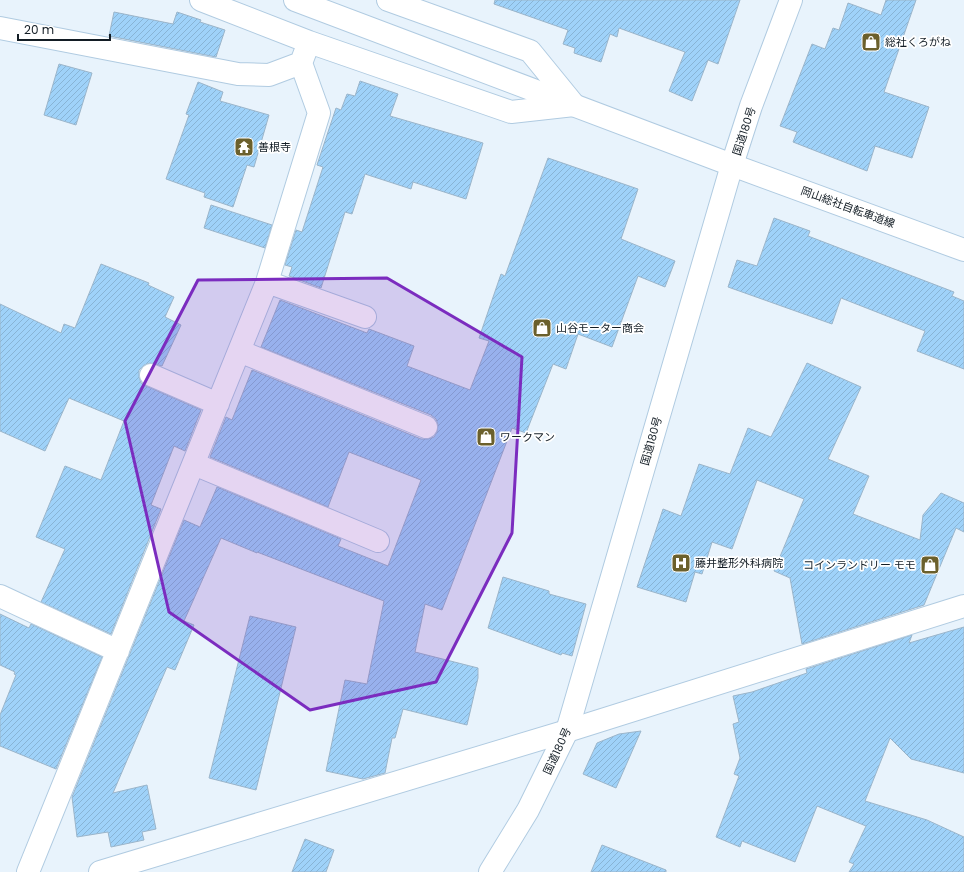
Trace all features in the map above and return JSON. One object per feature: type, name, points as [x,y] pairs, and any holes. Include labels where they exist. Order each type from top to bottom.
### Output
[{"type":"main road","points":[[201,0],[309,42],[511,112],[574,105]]},
{"type":"main road","name":"岡山総社自転車道線","points":[[295,0],[732,165],[964,250]]},
{"type":"main road","points":[[388,0],[530,51],[574,105]]},
{"type":"main road","name":"国道180号","points":[[490,872],[528,810],[567,731],[732,165],[751,106],[791,0]]},
{"type":"main road","points":[[0,28],[238,74],[269,75],[301,63]]},
{"type":"main road","points":[[28,872],[267,282],[319,113],[301,63],[309,42]]},
{"type":"main road","points":[[267,282],[365,317]]},
{"type":"main road","points":[[239,351],[426,427]]},
{"type":"main road","points":[[151,375],[218,404]]},
{"type":"main road","points":[[194,464],[378,540]]},
{"type":"main road","points":[[0,596],[118,651]]},
{"type":"main road","points":[[100,872],[567,731],[964,606]]},
{"type":"highlighted area","points":[[387,278],[522,357],[512,533],[436,682],[310,710],[169,612],[125,421],[198,280]]},
{"type":"building","points":[[495,0],[740,0],[718,64],[708,60],[692,101],[669,91],[685,52],[619,28],[617,37],[610,34],[601,62],[574,53],[575,48],[563,44],[568,30],[494,4]]},
{"type":"building","points":[[886,0],[916,0],[884,92],[929,107],[912,158],[875,146],[867,171],[793,142],[797,132],[780,126],[812,44],[825,49],[833,28],[839,30],[848,3],[881,15]]},
{"type":"building","points":[[114,12],[173,24],[177,12],[201,20],[200,22],[225,30],[216,57],[109,36]]},
{"type":"building","points":[[59,64],[92,73],[76,125],[44,115]]},
{"type":"building","points":[[360,81],[398,94],[390,116],[483,143],[466,199],[413,182],[411,189],[365,174],[352,214],[345,212],[321,288],[289,276],[292,267],[285,265],[296,230],[302,232],[323,167],[317,165],[336,108],[341,110],[347,94],[355,96]]},
{"type":"building","points":[[198,82],[223,92],[220,101],[269,115],[254,167],[247,165],[233,207],[204,197],[205,193],[166,179],[189,115],[186,114]]},
{"type":"building","points":[[548,158],[638,189],[621,239],[675,261],[665,287],[638,276],[612,347],[578,334],[566,369],[553,364],[526,433],[512,428],[442,610],[425,604],[415,652],[478,668],[478,678],[467,725],[403,709],[395,738],[392,738],[385,773],[363,779],[326,771],[345,680],[367,684],[384,601],[221,538],[184,621],[194,625],[175,670],[167,667],[113,793],[147,785],[156,829],[142,832],[144,840],[111,847],[108,832],[77,837],[72,797],[184,520],[200,527],[217,487],[341,539],[338,546],[388,566],[421,480],[349,452],[328,507],[210,457],[226,417],[232,420],[252,370],[421,439],[434,437],[437,432],[438,425],[436,419],[431,415],[261,347],[280,300],[367,333],[369,329],[414,346],[407,366],[470,390],[489,341],[479,338],[501,274],[505,276]]},
{"type":"building","points":[[211,205],[272,225],[265,248],[204,228]]},
{"type":"building","points":[[774,218],[810,231],[808,236],[954,292],[952,296],[964,301],[964,369],[917,351],[925,331],[841,298],[832,324],[728,287],[737,260],[757,266]]},
{"type":"building","points":[[101,264],[149,283],[148,285],[174,297],[165,317],[181,325],[162,366],[150,363],[144,365],[139,370],[139,377],[141,383],[146,386],[201,410],[185,451],[174,446],[151,505],[161,509],[111,634],[41,602],[65,549],[36,537],[65,466],[101,480],[124,421],[69,398],[45,451],[0,431],[0,304],[61,333],[64,324],[75,328]]},
{"type":"building","points":[[807,363],[861,387],[828,459],[869,476],[853,514],[920,540],[923,515],[941,493],[964,503],[964,532],[956,528],[924,605],[802,644],[790,578],[774,571],[804,499],[757,480],[732,549],[712,542],[702,574],[695,572],[686,602],[637,587],[663,509],[681,516],[699,464],[730,474],[748,428],[771,437]]},
{"type":"building","points":[[503,577],[549,591],[549,594],[586,604],[572,656],[562,653],[561,655],[488,628]]},
{"type":"building","points":[[0,614],[29,628],[31,624],[102,657],[56,769],[0,746],[0,715],[16,675],[14,674],[15,672],[0,665]]},
{"type":"building","points":[[250,616],[296,627],[256,790],[209,778]]},
{"type":"building","points":[[964,627],[964,773],[911,759],[890,738],[865,801],[927,820],[964,837],[964,872],[849,872],[854,864],[849,862],[866,826],[817,806],[795,862],[742,841],[740,847],[716,837],[739,776],[734,774],[740,758],[733,724],[739,722],[733,696],[752,692],[807,673],[806,669],[912,635],[909,643]]},
{"type":"building","points":[[641,731],[616,788],[583,774],[597,743],[619,734]]},
{"type":"building","points":[[305,839],[334,850],[326,872],[292,872]]},
{"type":"building","points":[[602,845],[666,870],[666,872],[591,872]]},
{"type":"place","name":"総社くろがね","points":[[871,42]]},
{"type":"place","name":"善根寺","points":[[244,147]]},
{"type":"place","name":"山谷モーター商会","points":[[542,328]]},
{"type":"place","name":"ワークマン","points":[[486,437]]},
{"type":"place","name":"藤井整形外科病院","points":[[681,563]]},
{"type":"place","name":"コインランドリー モモ","points":[[930,565]]}]
